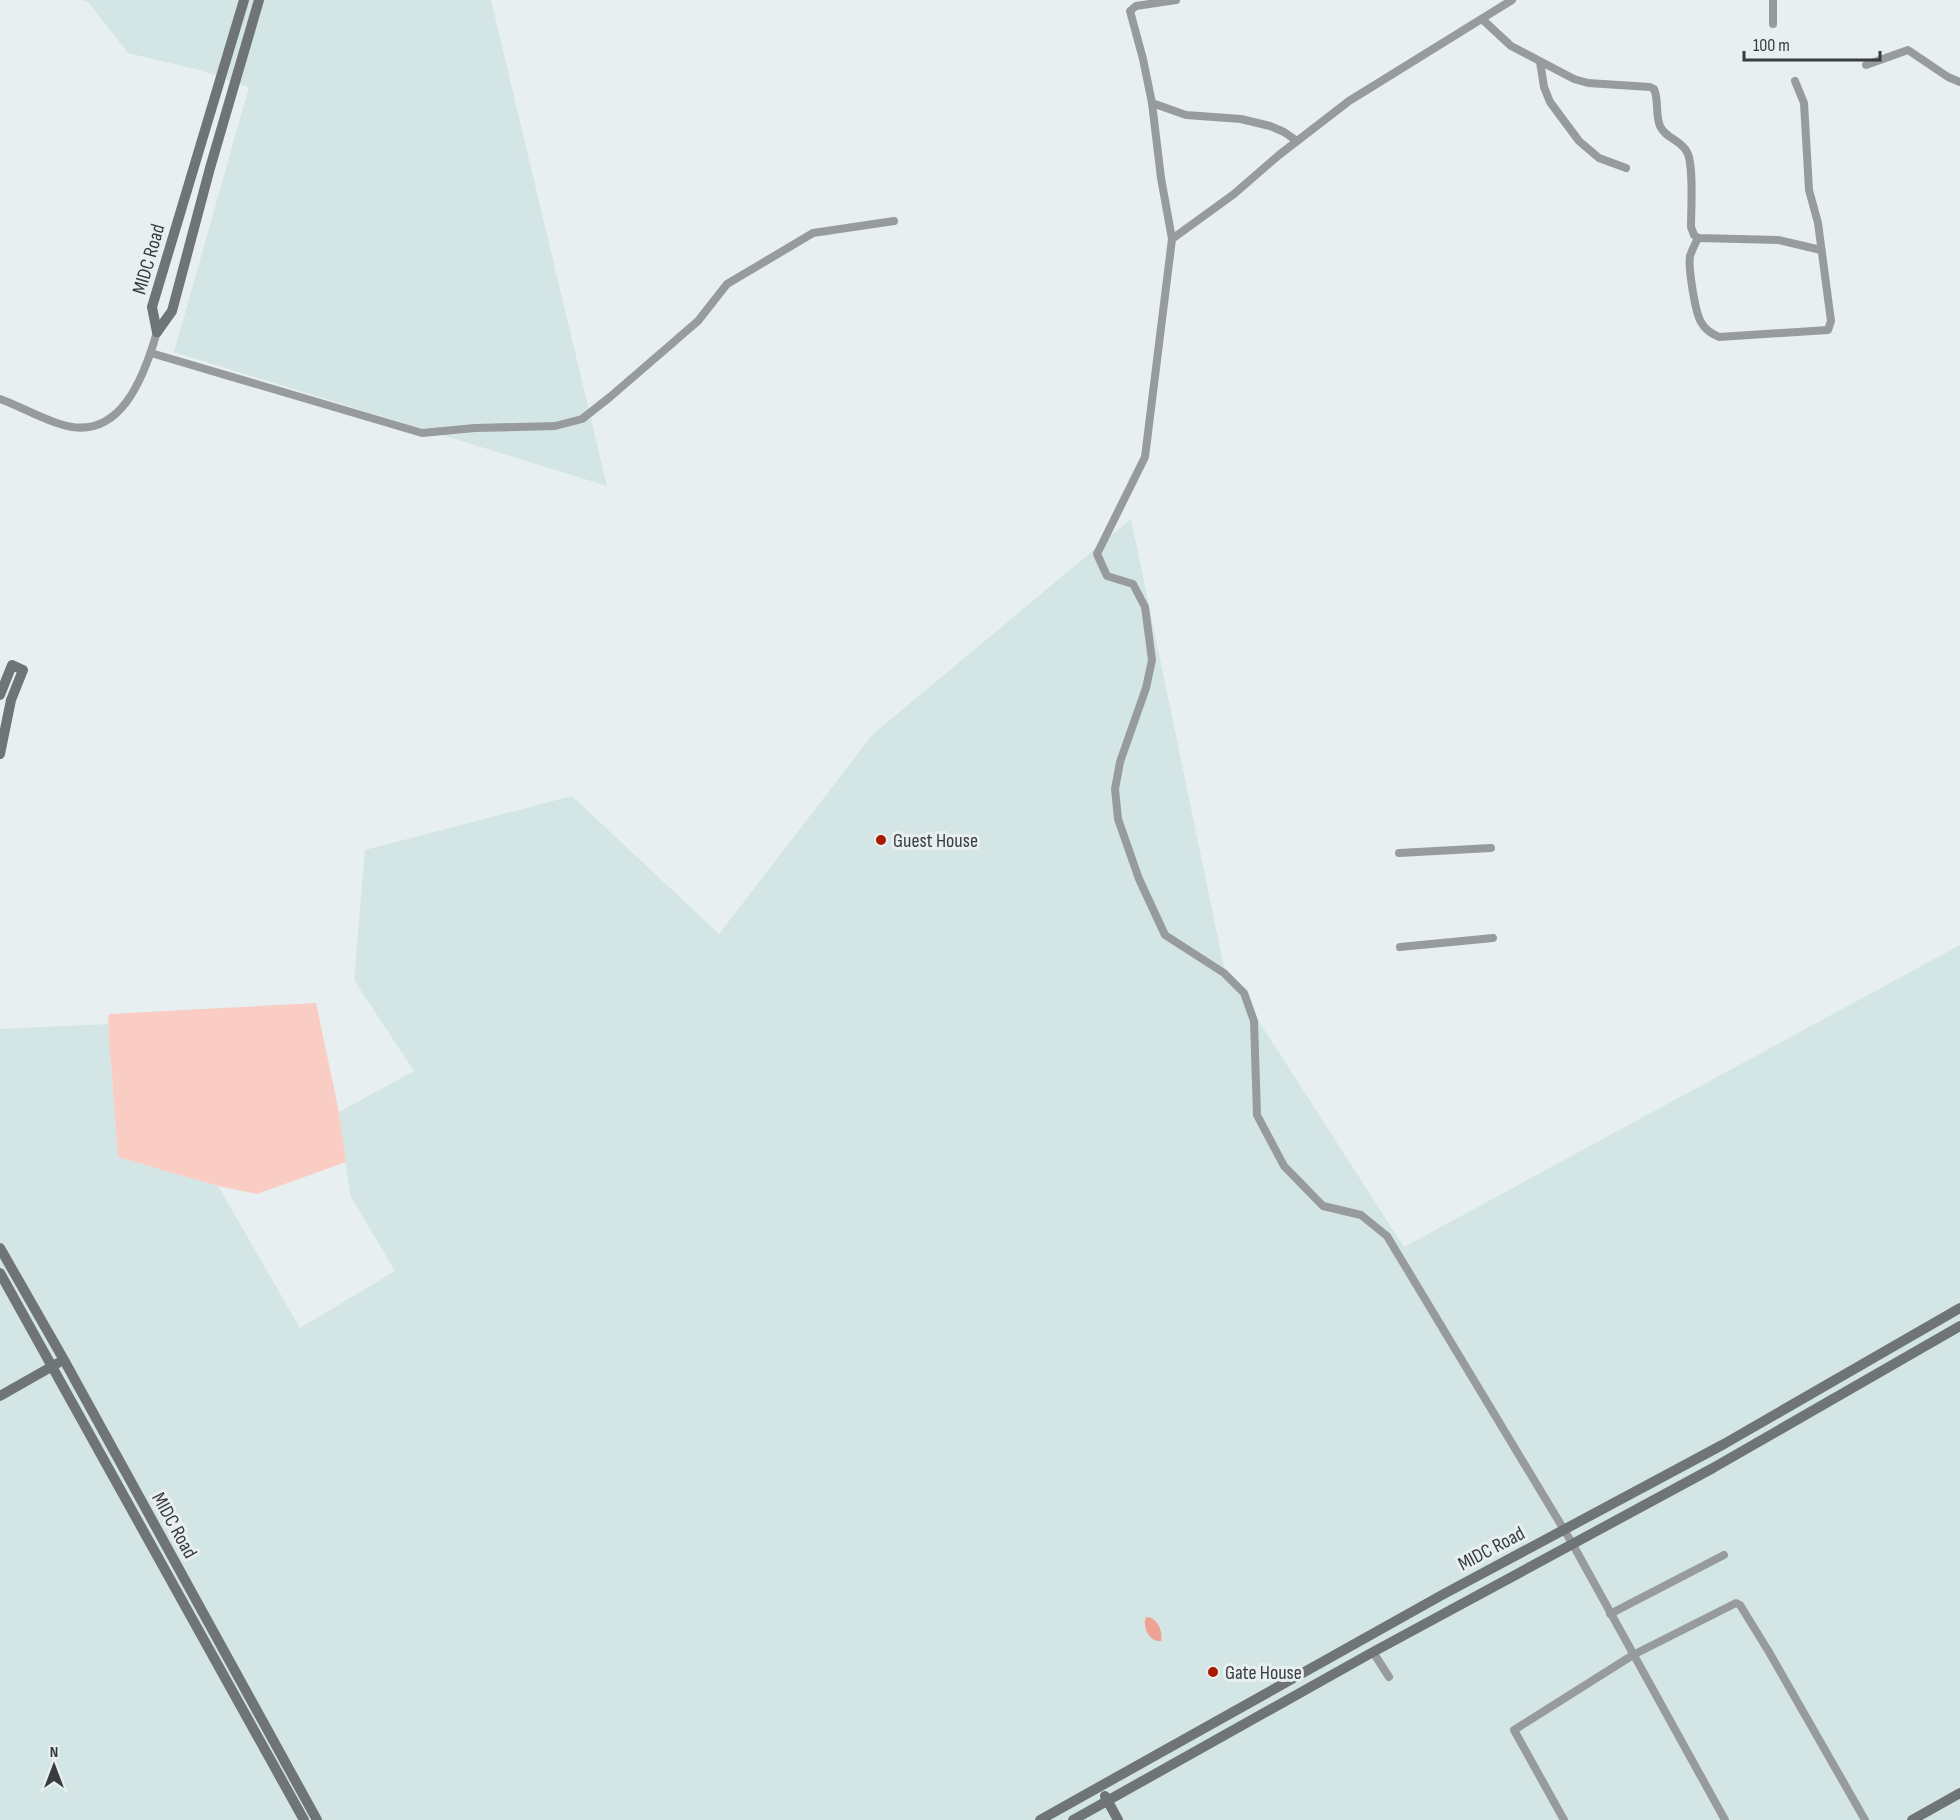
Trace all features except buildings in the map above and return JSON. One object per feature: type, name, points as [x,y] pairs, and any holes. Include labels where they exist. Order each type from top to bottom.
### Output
[{"type":"street","name":"MIDC Road","points":[[157,332],[152,306],[244,0]]},
{"type":"street","name":"MIDC Road","points":[[157,332],[172,311],[210,168],[260,0]]},
{"type":"street","points":[[1176,0],[1131,4],[1130,11],[1152,103],[1161,178],[1172,239],[1145,457],[1097,554],[1107,576],[1133,584],[1145,607],[1152,660],[1146,688],[1120,762],[1115,789],[1118,819],[1139,879],[1165,935],[1224,973],[1244,993],[1254,1022],[1257,1115],[1284,1166],[1323,1206],[1361,1215],[1387,1236],[1572,1543],[1725,1820]]},
{"type":"street","points":[[1172,239],[1234,194],[1349,101],[1512,0]]},
{"type":"street","points":[[1773,0],[1773,24]]},
{"type":"street","points":[[1482,19],[1511,46],[1574,79],[1588,83],[1654,89],[1660,126],[1688,152],[1691,227],[1698,238],[1778,240],[1821,250]]},
{"type":"street","points":[[1866,65],[1908,50],[1948,78],[1960,82]]},
{"type":"street","points":[[1540,62],[1544,87],[1550,102],[1580,141],[1599,158],[1626,168]]},
{"type":"street","points":[[1698,238],[1690,255],[1690,264],[1697,314],[1709,332],[1719,337],[1828,330],[1831,321],[1817,217],[1809,190],[1804,103],[1795,81]]},
{"type":"street","points":[[1152,103],[1186,115],[1241,119],[1270,126],[1297,141]]},
{"type":"street","points":[[151,353],[422,433],[474,428],[555,426],[582,419],[610,398],[698,321],[727,284],[813,233],[894,221]]},
{"type":"street","points":[[0,399],[60,424],[81,428],[102,423],[118,412],[131,396],[143,375],[157,332]]},
{"type":"street","points":[[0,695],[12,665],[23,670],[11,700],[0,754]]},
{"type":"street","points":[[1399,853],[1491,848]]},
{"type":"street","points":[[1400,947],[1493,938]]},
{"type":"street","name":"MIDC Road","points":[[0,1248],[317,1820]]},
{"type":"street","name":"MIDC Road","points":[[0,1273],[304,1820]]},
{"type":"street","name":"MIDC Road","points":[[1040,1820],[1442,1595],[1724,1444],[1960,1308]]},
{"type":"street","name":"MIDC Road","points":[[1072,1820],[1373,1652],[1713,1468],[1960,1326]]},
{"type":"street","points":[[0,1396],[64,1360]]},
{"type":"street","points":[[1610,1614],[1724,1555]]},
{"type":"street","points":[[1564,1820],[1514,1731],[1633,1655],[1732,1604],[1740,1605],[1769,1652],[1865,1820]]},
{"type":"street","points":[[1373,1652],[1389,1677]]},
{"type":"street","points":[[1100,1788],[1118,1820]]},
{"type":"street","points":[[1912,1820],[1960,1793]]},
{"type":"shaded area","points":[[82,0],[491,0],[607,486],[174,352],[249,87],[199,70],[128,53],[89,3]]},
{"type":"shaded area","points":[[1131,519],[1224,967],[1404,1247],[1960,945],[1960,1820],[0,1820],[0,1029],[108,1024],[118,1157],[218,1186],[300,1328],[395,1271],[350,1195],[339,1112],[414,1071],[354,980],[365,850],[572,796],[719,934],[873,734]]},
{"type":"shaded area","points":[[316,1003],[339,1112],[346,1162],[257,1194],[218,1186],[118,1157],[109,1014]]},
{"type":"shaded area","points":[[1146,1617],[1153,1619],[1158,1625],[1161,1641],[1153,1639],[1148,1633],[1145,1625]]},
{"type":"place","name":"Guest House","points":[[881,840]]},
{"type":"place","name":"Gate House","points":[[1213,1672]]}]
